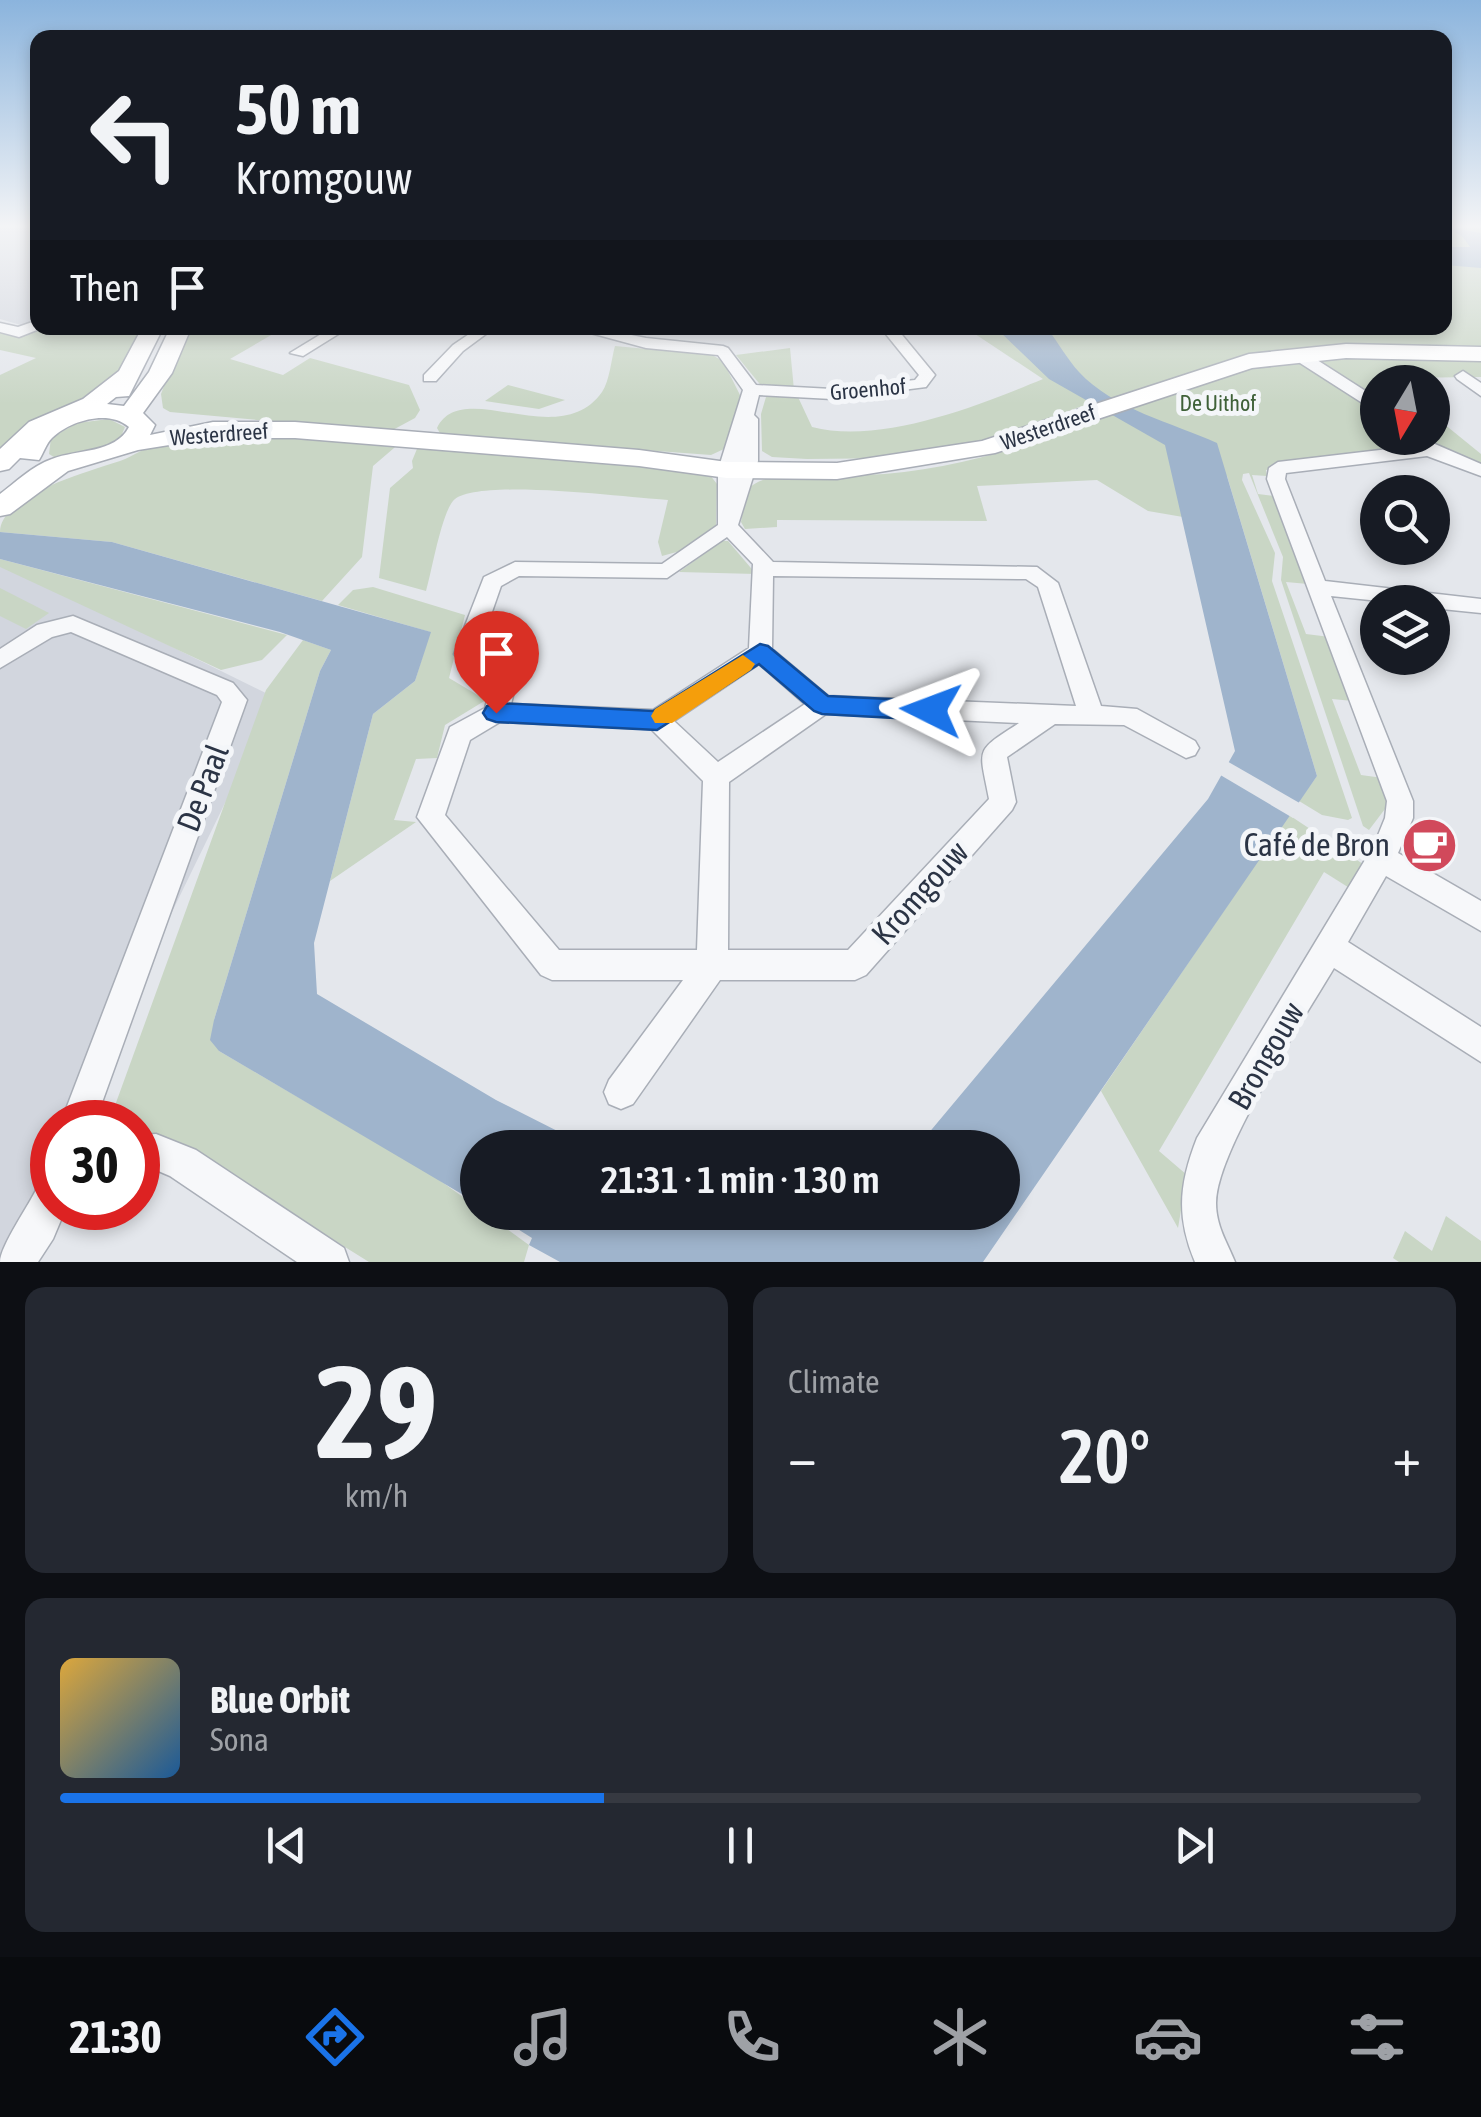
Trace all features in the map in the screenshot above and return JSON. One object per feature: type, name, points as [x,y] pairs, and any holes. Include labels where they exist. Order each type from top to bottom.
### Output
[{"type":"main road","points":[[0,509],[28,463],[38,427],[82,413],[102,398],[131,373],[149,335]]},
{"type":"main road","points":[[28,463],[105,463],[146,424],[160,373],[177,335]]},
{"type":"main road","name":"Westerdreef","points":[[146,424],[233,421],[391,438],[837,471],[986,448],[1229,368],[1312,357],[1481,354]]},
{"type":"main road","points":[[82,413],[146,424]]},
{"type":"main road","name":"Westerdreef","points":[[146,424],[212,430],[295,430]]},
{"type":"street","points":[[0,327],[19,332],[30,327]]},
{"type":"street","points":[[298,352],[328,335]]},
{"type":"street","points":[[430,378],[458,348],[477,335]]},
{"type":"street","points":[[610,335],[723,351],[751,390],[728,528],[667,571],[516,568],[492,582],[466,654],[502,692],[496,713],[657,720],[760,652]]},
{"type":"street","name":"Groenhof","points":[[751,390],[832,394],[920,384],[927,375],[895,335]]},
{"type":"street","points":[[1312,357],[1360,394]]},
{"type":"street","points":[[1463,376],[1481,391]]},
{"type":"street","name":"Brongouw","points":[[1216,1262],[1197,1217],[1197,1189],[1210,1151],[1330,948],[1399,818],[1400,801],[1276,479],[1278,468],[1360,454]]},
{"type":"street","points":[[1447,455],[1481,470]]},
{"type":"street","points":[[728,528],[763,562],[760,652]]},
{"type":"street","points":[[763,568],[1030,572],[1047,583],[1092,716]]},
{"type":"street","points":[[1317,587],[1481,606]]},
{"type":"street","name":"De Paal","points":[[0,660],[45,631],[74,624],[225,689],[236,700],[86,1100]]},
{"type":"street","points":[[760,652],[822,704],[1128,716],[1186,748]]},
{"type":"street","points":[[716,778],[822,704]]},
{"type":"street","name":"Kromgouw","points":[[496,713],[459,734],[431,818],[552,965],[854,966],[1003,802],[993,753],[1050,715]]},
{"type":"street","points":[[621,1092],[712,965],[716,778],[657,720]]},
{"type":"street","points":[[1381,858],[1481,917]]},
{"type":"street","points":[[1330,948],[1481,1046]]},
{"type":"street","points":[[160,1154],[183,1164],[330,1262]]},
{"type":"street","points":[[14,1262],[37,1230]]},
{"type":"shaded area","points":[[0,286],[30,286],[30,328],[0,319]]},
{"type":"shaded area","points":[[0,562],[276,698],[81,1100],[30,1100],[30,1210],[20,1233],[0,1254]]},
{"type":"green space","name":"De Uithof","points":[[1452,286],[1481,286],[1481,377],[1450,377],[1450,365],[1360,365],[1360,455],[1266,470],[1267,476],[1252,475],[1258,494],[1273,496],[1308,584],[1286,582],[1306,634],[1330,637],[1353,701],[1332,699],[1361,775],[1383,778],[1388,805],[1369,830],[1363,826],[1281,580],[1283,557],[1249,473],[1243,474],[1242,480],[1275,553],[1272,581],[1352,818],[1348,820],[1322,815],[1299,801],[1317,776],[1227,476],[1169,460],[1183,517],[1148,511],[1097,480],[977,486],[987,521],[777,520],[777,527],[745,529],[741,522],[747,490],[770,478],[926,469],[1015,448],[1102,417],[1085,405],[966,448],[904,458],[807,459],[772,457],[762,451],[761,414],[766,397],[798,397],[812,427],[839,431],[899,427],[990,400],[1043,379],[977,335],[1452,335]]},
{"type":"green space","points":[[0,332],[18,337],[30,332],[30,335],[137,335],[119,375],[78,404],[22,428],[6,443],[0,457],[0,375],[36,358],[0,350]]},
{"type":"green space","points":[[183,335],[271,335],[230,359],[283,375],[310,358],[409,385],[420,410],[415,418],[389,432],[170,412],[163,408],[161,394]]},
{"type":"green space","points":[[615,346],[712,355],[723,361],[743,401],[724,449],[711,455],[441,435],[437,428],[450,414],[467,409],[562,416],[584,409],[605,387]]},
{"type":"green space","points":[[790,348],[794,390],[763,388],[736,355]]},
{"type":"green space","points":[[508,385],[565,400],[539,409],[485,401]]},
{"type":"green space","points":[[109,419],[125,427],[120,439],[101,449],[57,459],[49,454],[51,438],[77,423]]},
{"type":"green space","points":[[1450,429],[1481,454],[1481,466],[1450,455]]},
{"type":"green space","points":[[230,432],[401,442],[373,466],[362,557],[322,601],[112,542],[0,532],[4,519],[15,507],[49,486],[162,442]]},
{"type":"green space","points":[[419,444],[706,470],[717,484],[716,525],[684,550],[662,556],[658,542],[668,500],[520,490],[467,494],[453,501],[449,508],[426,591],[379,578],[390,488],[413,468]]},
{"type":"green space","points":[[722,541],[728,541],[756,574],[679,572]]},
{"type":"green space","points":[[0,559],[287,635],[262,660],[221,670],[0,567]]},
{"type":"green space","points":[[373,587],[465,615],[449,678],[486,700],[445,725],[437,758],[416,759],[394,820],[416,822],[330,881],[373,714],[415,681],[430,632],[338,605],[353,590]]},
{"type":"green space","points":[[0,588],[49,613],[26,629],[0,616]]},
{"type":"green space","points":[[303,640],[331,650],[320,671],[214,1020],[219,1051],[435,1177],[460,1195],[460,1230],[508,1230],[529,1245],[524,1262],[369,1262],[191,1151],[160,1145],[160,1100],[117,1100],[266,690]]},
{"type":"green space","points":[[1289,815],[1366,866],[1351,889],[1324,872],[1159,1151],[1187,1175],[1178,1228],[1101,1091]]},
{"type":"green space","points":[[1446,1216],[1481,1241],[1481,1262],[1399,1262],[1393,1258],[1405,1231],[1432,1251]]},
{"type":"water","points":[[1003,335],[1052,335],[1079,372],[1109,396],[1217,443],[1317,776],[1020,1208],[1020,1130],[931,1130],[1208,799],[1235,751],[1165,445],[1049,379]]},
{"type":"water","points":[[0,532],[112,542],[431,632],[415,681],[373,714],[314,943],[317,994],[496,1100],[555,1130],[460,1130],[460,1193],[219,1051],[210,1040],[214,1020],[320,671],[331,650],[280,632],[0,559]]},
{"type":"water","points":[[519,1230],[1005,1230],[983,1262],[560,1262],[529,1245],[532,1238]]},
{"type":"pier","points":[[1225,760],[1303,805],[1293,818],[1217,773]]},
{"type":"slow traffic","points":[[664,716],[743,664]]},
{"type":"place","name":"Café de Bron","points":[[1429,845]]},
{"type":"route","points":[[496,713],[657,720],[760,652],[822,704],[931,710]]}]
